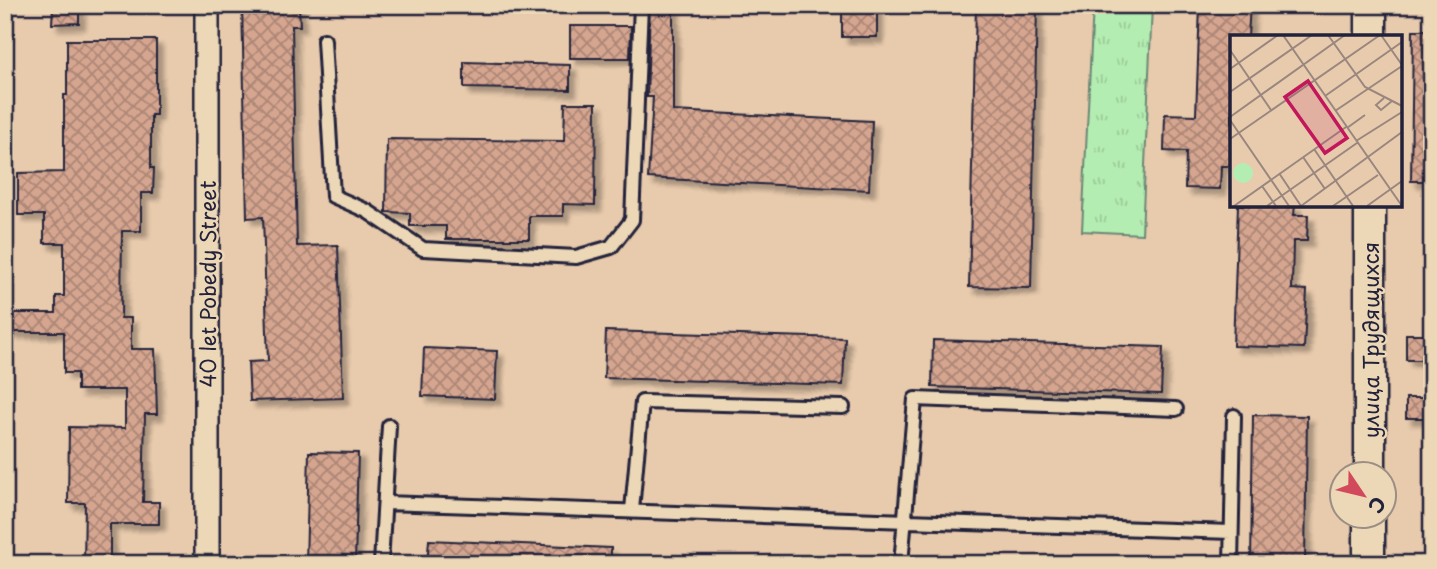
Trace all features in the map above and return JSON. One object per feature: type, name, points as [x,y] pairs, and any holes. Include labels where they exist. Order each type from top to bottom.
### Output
[{"type":"street","name":"40 let Pobedy Street","points":[[206,564],[207,5]]},
{"type":"street","points":[[1371,5],[1371,35]]},
{"type":"street","name":"улица Трудящихся","points":[[1370,206],[1370,461]]},
{"type":"street","points":[[1369,564],[1370,530]]},
{"type":"lane","points":[[324,40],[332,196],[367,211],[423,249],[576,257],[611,247],[632,219],[641,5]]},
{"type":"lane","points":[[901,564],[915,399],[1176,409]]},
{"type":"lane","points":[[632,510],[642,402],[843,407]]},
{"type":"lane","points":[[1231,564],[1234,416]]},
{"type":"lane","points":[[381,564],[389,426]]},
{"type":"lane","points":[[385,503],[1231,532]]},
{"type":"green space","points":[[1093,5],[1152,5],[1142,234],[1082,231]]},
{"type":"building","points":[[53,5],[79,5],[79,23],[52,24]]},
{"type":"building","points":[[242,5],[299,5],[300,26],[292,26],[297,246],[338,245],[343,398],[250,401],[248,362],[268,361],[263,217],[247,218]]},
{"type":"building","points":[[650,5],[673,5],[673,111],[872,121],[869,190],[648,178],[653,97],[647,97]]},
{"type":"building","points":[[842,5],[877,5],[877,37],[842,37]]},
{"type":"building","points":[[976,5],[1037,5],[1031,288],[969,287]]},
{"type":"building","points":[[1200,5],[1250,5],[1248,35],[1230,35],[1230,166],[1221,166],[1220,189],[1185,188],[1186,152],[1164,151],[1165,114],[1196,115]]},
{"type":"building","points":[[570,26],[631,26],[630,58],[570,58]]},
{"type":"building","points":[[1413,30],[1432,30],[1432,181],[1411,181]]},
{"type":"building","points":[[67,40],[156,40],[156,115],[151,115],[153,193],[141,193],[141,231],[122,231],[121,318],[131,318],[131,349],[155,349],[157,414],[145,414],[143,502],[159,502],[159,524],[110,524],[110,564],[84,564],[85,503],[68,503],[69,427],[125,428],[125,390],[77,390],[77,373],[64,373],[64,332],[5,332],[5,313],[56,313],[56,296],[64,296],[64,243],[44,243],[44,215],[18,215],[18,173],[64,172]]},
{"type":"building","points":[[464,62],[570,65],[570,90],[464,88]]},
{"type":"building","points":[[565,103],[596,103],[595,205],[563,204],[563,216],[529,216],[529,239],[446,239],[446,226],[410,226],[410,213],[386,212],[387,139],[564,141]]},
{"type":"building","points":[[1238,206],[1295,206],[1294,215],[1308,215],[1307,241],[1293,241],[1292,289],[1307,290],[1304,348],[1233,346]]},
{"type":"building","points":[[606,331],[845,338],[843,385],[604,378]]},
{"type":"building","points":[[1406,334],[1432,334],[1432,360],[1406,360]]},
{"type":"building","points":[[933,340],[1163,347],[1161,394],[932,387]]},
{"type":"building","points":[[424,348],[497,351],[495,399],[422,396]]},
{"type":"building","points":[[1406,398],[1432,398],[1432,418],[1406,418]]},
{"type":"building","points":[[1253,415],[1307,416],[1305,564],[1251,564]]},
{"type":"building","points":[[309,452],[358,453],[355,564],[306,564]]},
{"type":"building","points":[[429,540],[611,548],[611,564],[427,564]]}]
